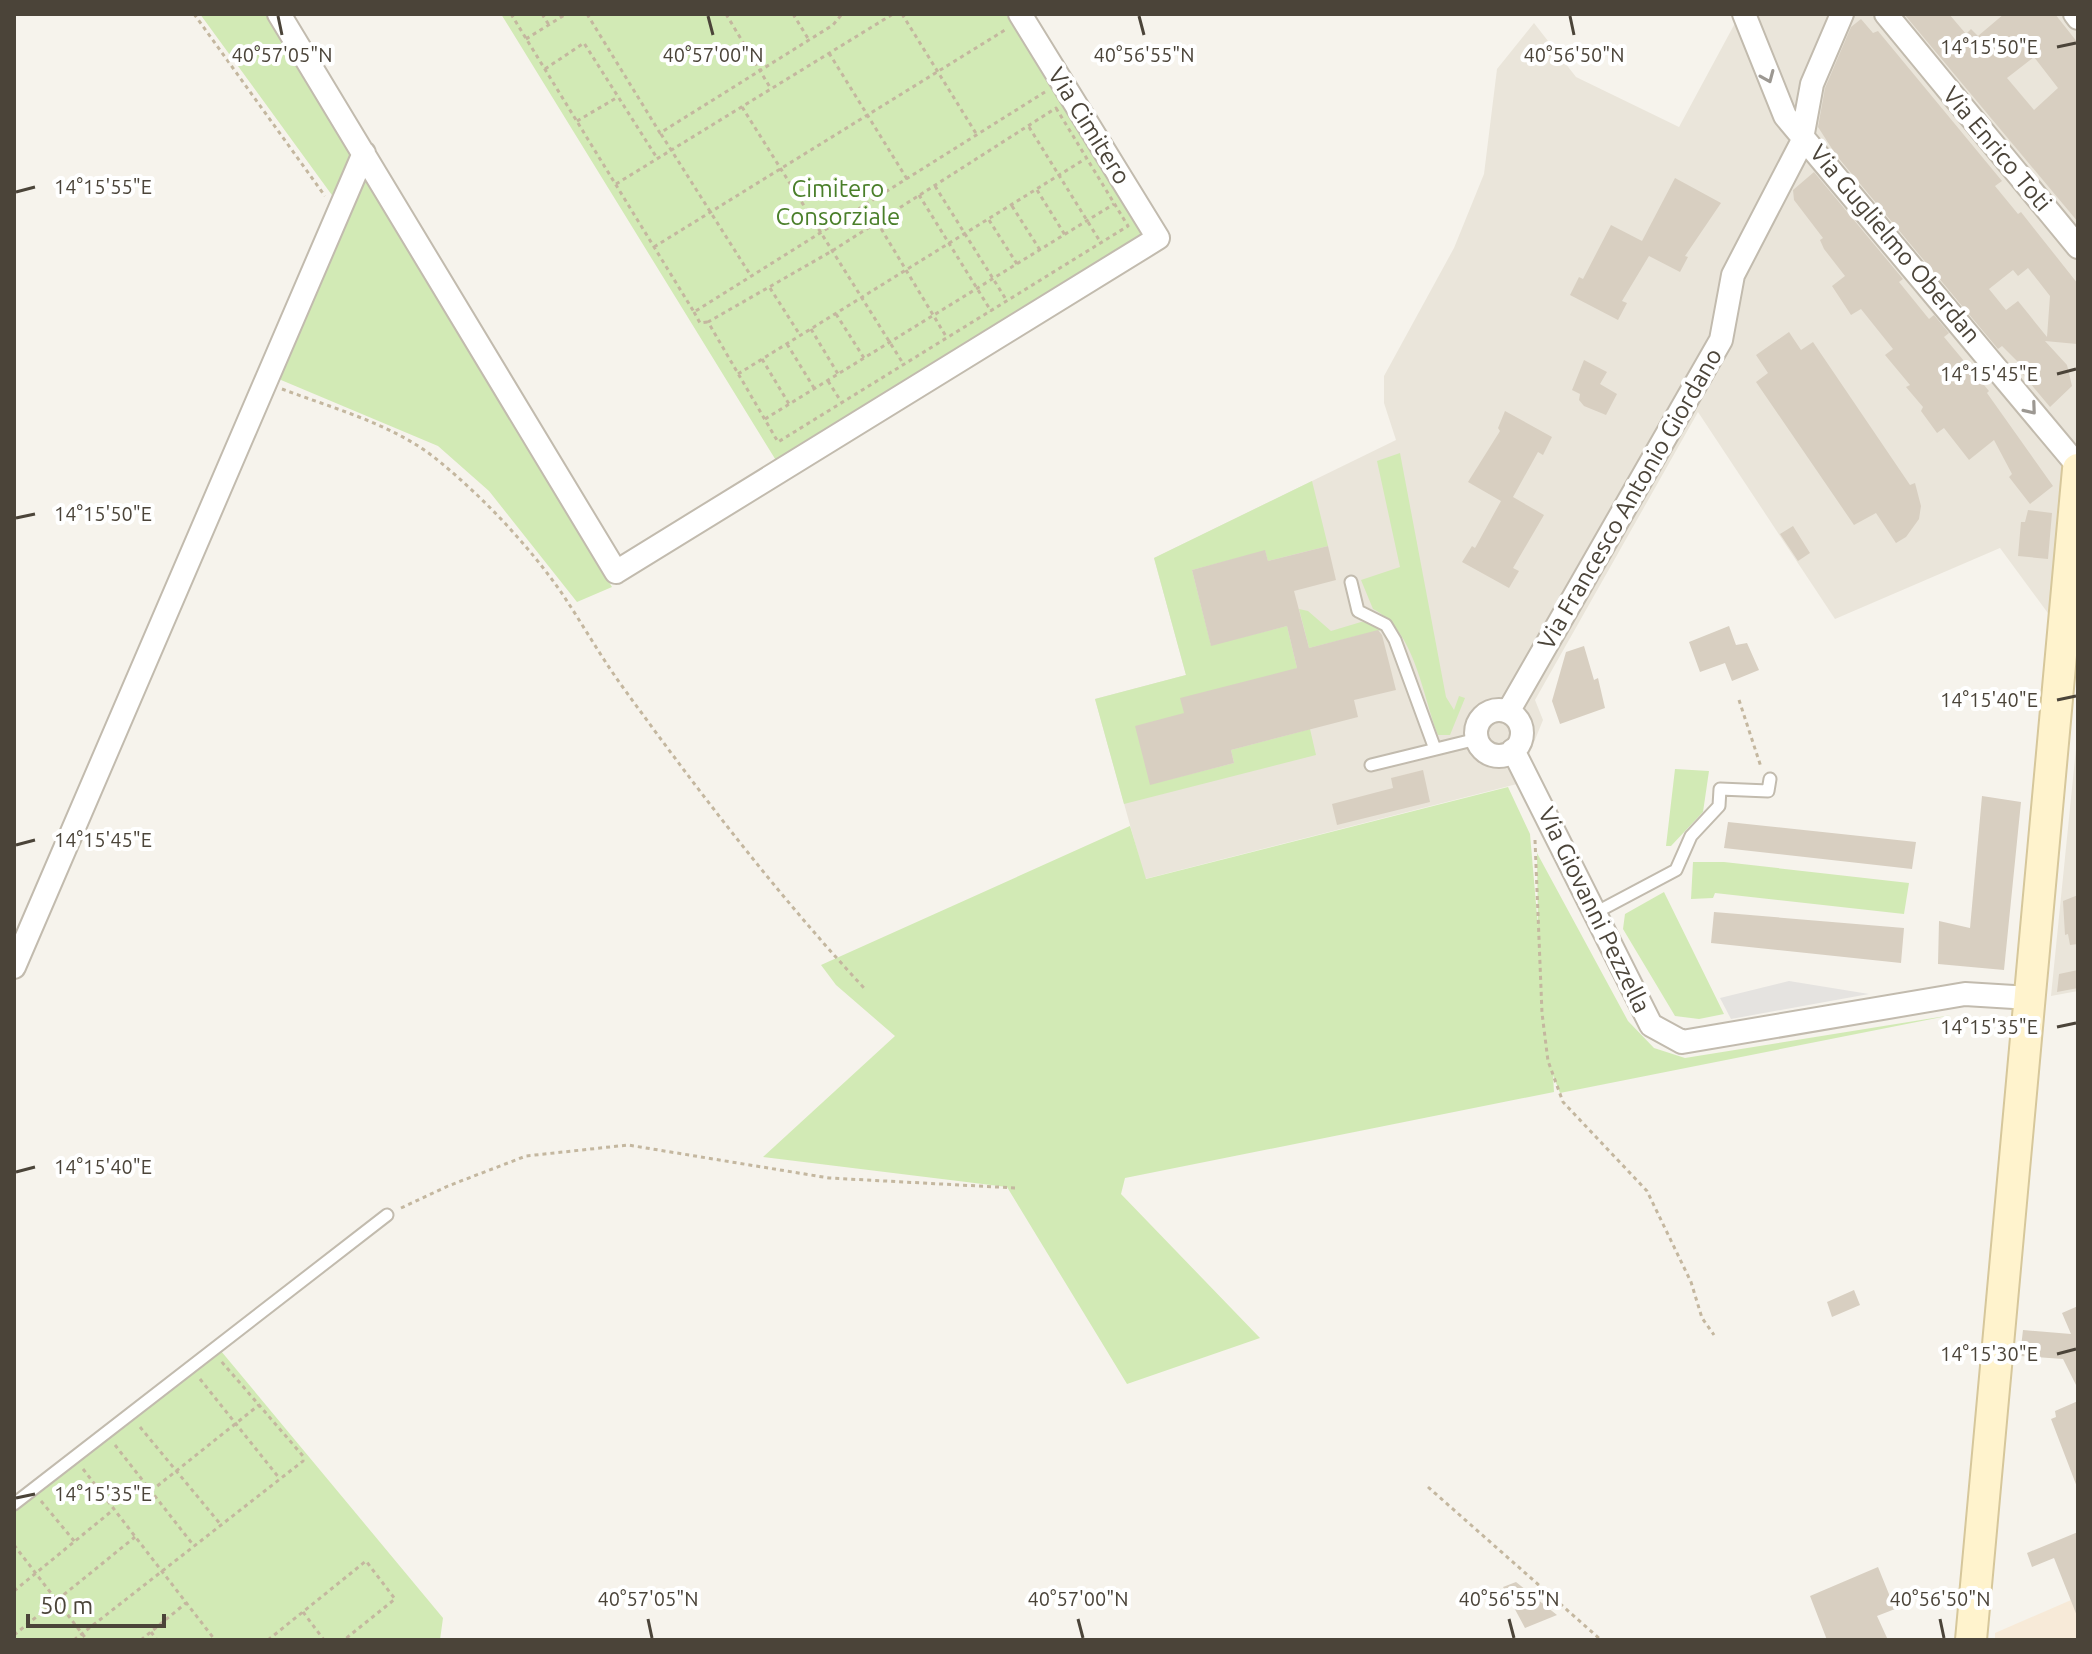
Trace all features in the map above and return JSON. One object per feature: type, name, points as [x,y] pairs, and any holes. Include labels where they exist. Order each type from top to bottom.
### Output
[{"type":"street","points":[[14,967],[364,153],[279,14]]},
{"type":"street","name":"Via Guglielmo Oberdan","points":[[1744,14],[1785,116],[1803,133],[2078,467]]},
{"type":"street","name":"Via Francesco Antonio Giordano","points":[[1508,712],[1721,340],[1733,275],[1801,144],[1812,84],[1842,14]]},
{"type":"street","name":"Via Enrico Toti","points":[[1886,14],[2078,247]]},
{"type":"street","name":"Via Cimitero","points":[[364,153],[616,572],[1158,238],[1011,18]]},
{"type":"street","points":[[1971,1640],[2078,467]]},
{"type":"street","points":[[1508,712],[1521,729],[1513,750],[1492,754],[1477,739],[1477,724],[1487,713],[1508,712]]},
{"type":"street","name":"Via Giovanni Pezzella","points":[[1513,750],[1651,1025],[1682,1042],[1951,995],[2030,998]]},
{"type":"lane","points":[[1351,582],[1358,611],[1386,625],[1395,640],[1435,749]]},
{"type":"lane","points":[[1371,765],[1477,739]]},
{"type":"lane","points":[[1595,913],[1676,870],[1691,836],[1719,806],[1720,789],[1768,791],[1770,779]]},
{"type":"lane","points":[[14,1504],[387,1215]]},
{"type":"path","points":[[194,14],[338,214]]},
{"type":"path","points":[[511,14],[700,323],[708,322],[832,251],[1056,108],[1128,226],[778,442],[708,322]]},
{"type":"path","points":[[542,14],[549,25]]},
{"type":"path","points":[[526,39],[566,14]]},
{"type":"path","points":[[587,14],[751,276]]},
{"type":"path","points":[[726,14],[771,89]]},
{"type":"path","points":[[793,14],[809,40]]},
{"type":"path","points":[[660,133],[809,40],[842,14]]},
{"type":"path","points":[[616,184],[893,14]]},
{"type":"path","points":[[902,14],[977,135]]},
{"type":"path","points":[[654,247],[1007,29],[1011,18]]},
{"type":"path","points":[[545,69],[584,43],[657,158]]},
{"type":"path","points":[[829,53],[907,179]]},
{"type":"path","points":[[694,312],[1045,93],[1037,80]]},
{"type":"path","points":[[577,121],[618,97]]},
{"type":"path","points":[[742,107],[905,365]]},
{"type":"path","points":[[1028,126],[1101,243]]},
{"type":"path","points":[[738,374],[1086,158]]},
{"type":"path","points":[[935,186],[1007,301]]},
{"type":"path","points":[[1036,189],[1065,235]]},
{"type":"path","points":[[919,195],[991,311]]},
{"type":"path","points":[[1011,204],[1040,250]]},
{"type":"path","points":[[765,419],[1114,204]]},
{"type":"path","points":[[988,219],[1017,264]]},
{"type":"path","points":[[877,222],[947,338]]},
{"type":"path","points":[[770,287],[800,335]]},
{"type":"path","points":[[836,313],[864,358]]},
{"type":"path","points":[[811,329],[838,374]]},
{"type":"path","points":[[786,344],[814,388]]},
{"type":"path","points":[[762,359],[789,404]]},
{"type":"path","points":[[828,381],[842,403]]},
{"type":"path","points":[[264,382],[403,438],[439,461],[514,535],[561,592],[620,684],[738,841],[807,927],[864,988]]},
{"type":"path","points":[[1739,700],[1758,764],[1770,779]]},
{"type":"path","points":[[1554,828],[1533,843],[1548,1061],[1563,1102],[1647,1191],[1684,1267],[1702,1318],[1714,1335]]},
{"type":"path","points":[[387,1215],[448,1186],[526,1156],[628,1145],[829,1178],[1016,1188]]},
{"type":"path","points":[[74,1640],[303,1461],[303,1456],[215,1354]]},
{"type":"path","points":[[194,1370],[280,1479]]},
{"type":"path","points":[[151,1491],[259,1405]]},
{"type":"path","points":[[133,1418],[221,1525]]},
{"type":"path","points":[[109,1437],[194,1546]]},
{"type":"path","points":[[79,1464],[215,1640]]},
{"type":"path","points":[[1428,1487],[1601,1640]]},
{"type":"path","points":[[38,1497],[75,1542]]},
{"type":"path","points":[[14,1591],[114,1510]]},
{"type":"path","points":[[14,1635],[135,1537]]},
{"type":"path","points":[[14,1545],[87,1640]]},
{"type":"path","points":[[268,1640],[366,1561],[395,1599],[344,1640]]},
{"type":"path","points":[[141,1640],[186,1603]]},
{"type":"path","points":[[303,1612],[324,1640]]},
{"type":"path","points":[[151,1632],[157,1640]]},
{"type":"shaded area","points":[[1740,14],[2078,14],[2078,617],[2056,624],[2000,548],[1835,619],[1698,412],[1535,700],[1543,720],[1517,784],[1145,879],[1095,699],[1186,675],[1154,558],[1396,440],[1384,403],[1384,376],[1454,248],[1484,174],[1497,69],[1534,23],[1576,77],[1679,127]]},
{"type":"shaded area","points":[[2078,729],[2078,991],[2051,996]]},
{"type":"shaded area","points":[[1789,981],[1869,994],[1731,1019],[1720,998]]},
{"type":"shaded area","points":[[2078,1597],[2078,1640],[1995,1640],[1995,1633]]},
{"type":"green space","points":[[200,14],[277,14],[375,190],[612,587],[577,602],[489,491],[438,446],[281,380],[278,371],[345,213]]},
{"type":"green space","name":"Cimitero Consorziale","points":[[501,14],[1006,14],[1145,236],[777,462]]},
{"type":"green space","points":[[1400,453],[1446,697],[1454,710],[1459,696],[1465,698],[1450,735],[1438,735],[1408,647],[1399,632],[1373,609],[1361,580],[1400,567],[1377,461]]},
{"type":"green space","points":[[1312,481],[1328,546],[1268,561],[1265,551],[1192,570],[1211,645],[1287,626],[1297,668],[1184,713],[1151,784],[1234,763],[1231,750],[1310,729],[1316,755],[1124,804],[1095,699],[1186,675],[1154,558]]},
{"type":"green space","points":[[1299,609],[1308,611],[1331,631],[1361,622],[1375,623],[1381,630],[1309,648]]},
{"type":"green space","points":[[1675,769],[1709,771],[1703,812],[1671,846],[1666,846]]},
{"type":"green space","points":[[1508,787],[1530,834],[1538,927],[1537,853],[1628,1021],[1654,1048],[1685,1058],[1952,1015],[1560,1093],[1553,1075],[1554,1092],[1125,1178],[1121,1194],[1260,1338],[1127,1384],[1007,1187],[763,1157],[895,1036],[836,985],[821,965],[1130,826],[1146,879]]},
{"type":"green space","points":[[1693,862],[1724,862],[1909,883],[1904,914],[1715,893],[1713,898],[1691,899]]},
{"type":"green space","points":[[1664,892],[1724,1014],[1699,1019],[1675,1016],[1623,929],[1625,914]]},
{"type":"green space","points":[[216,1345],[443,1618],[440,1640],[14,1640],[14,1504]]},
{"type":"building","points":[[1904,14],[1949,14],[1966,34],[1971,29],[1978,36],[2004,14],[2055,14],[2078,43],[2078,222]],"holes":[[[2034,57],[2058,88],[2034,110],[2007,78]]]},
{"type":"building","points":[[1861,19],[1873,33],[1878,31],[2002,181],[1995,186],[2018,214],[2021,212],[2078,284],[2077,344],[2045,341],[2067,365],[2072,386],[2050,407],[2020,371],[2024,368],[2002,346],[1998,349],[1836,155],[1818,127],[1825,88],[1851,27]],"holes":[[[2028,268],[2050,296],[2047,337],[2018,301],[2006,310],[1989,289],[2013,270],[2018,276]]]},
{"type":"building","points":[[1814,172],[1903,279],[1899,282],[1929,319],[1934,315],[1949,333],[1944,337],[1989,391],[1987,393],[2053,486],[2030,504],[2009,477],[2012,474],[1994,440],[1969,460],[1944,428],[1937,433],[1921,411],[1923,407],[1906,387],[1910,385],[1885,355],[1893,349],[1861,309],[1851,315],[1832,286],[1845,276],[1824,249],[1820,240],[1823,238],[1794,200],[1793,190]]},
{"type":"building","points":[[1675,178],[1721,203],[1685,256],[1688,257],[1680,272],[1649,256],[1622,301],[1627,303],[1618,320],[1570,295],[1579,277],[1583,279],[1611,225],[1642,241]]},
{"type":"building","points":[[1789,332],[1801,350],[1813,342],[1910,485],[1915,483],[1921,506],[1919,519],[1906,537],[1896,543],[1876,513],[1854,525],[1756,382],[1768,373],[1756,355]]},
{"type":"building","points":[[1584,360],[1607,372],[1600,384],[1617,394],[1606,415],[1584,406],[1579,400],[1580,394],[1572,390]]},
{"type":"building","points":[[1505,411],[1552,437],[1543,455],[1538,452],[1513,497],[1544,515],[1513,568],[1519,571],[1509,588],[1462,562],[1472,546],[1475,548],[1501,501],[1468,482],[1500,431],[1498,428]]},
{"type":"building","points":[[2028,510],[2052,513],[2048,559],[2018,556],[2021,522],[2025,522]]},
{"type":"building","points":[[1793,526],[1810,553],[1798,561],[1780,534]]},
{"type":"building","points":[[1328,546],[1336,580],[1294,591],[1309,648],[1378,630],[1396,690],[1354,700],[1358,717],[1231,750],[1234,763],[1150,785],[1135,726],[1184,713],[1180,698],[1297,668],[1287,626],[1211,646],[1192,570],[1265,550],[1268,561]]},
{"type":"building","points":[[1729,626],[1736,645],[1747,643],[1759,670],[1732,681],[1725,663],[1700,672],[1689,642]]},
{"type":"building","points":[[1584,646],[1594,680],[1598,678],[1605,708],[1560,724],[1552,701],[1566,652]]},
{"type":"building","points":[[1423,770],[1430,802],[1337,825],[1332,804],[1393,788],[1391,778]]},
{"type":"building","points":[[1982,796],[2021,802],[2004,970],[1938,964],[1939,921],[1970,928]]},
{"type":"building","points":[[1728,822],[1916,842],[1912,869],[1724,848]]},
{"type":"building","points":[[2078,895],[2078,944],[2070,945],[2068,934],[2065,935],[2063,901]]},
{"type":"building","points":[[1714,912],[1904,928],[1901,963],[1711,943]]},
{"type":"building","points":[[2078,970],[2078,988],[2057,992],[2059,974]]},
{"type":"building","points":[[1854,1290],[1860,1305],[1832,1317],[1827,1302]]},
{"type":"building","points":[[2078,1306],[2078,1389],[2063,1359],[2020,1356],[2023,1330],[2071,1334],[2062,1313]]},
{"type":"building","points":[[2078,1401],[2077,1487],[2051,1419],[2056,1417],[2055,1411]]},
{"type":"building","points":[[2078,1532],[2077,1616],[2054,1558],[2032,1567],[2027,1553]]},
{"type":"building","points":[[1878,1567],[1895,1609],[1877,1616],[1888,1640],[1827,1640],[1810,1596]]},
{"type":"building","points":[[1516,1582],[1557,1615],[1525,1628],[1503,1587]]}]
